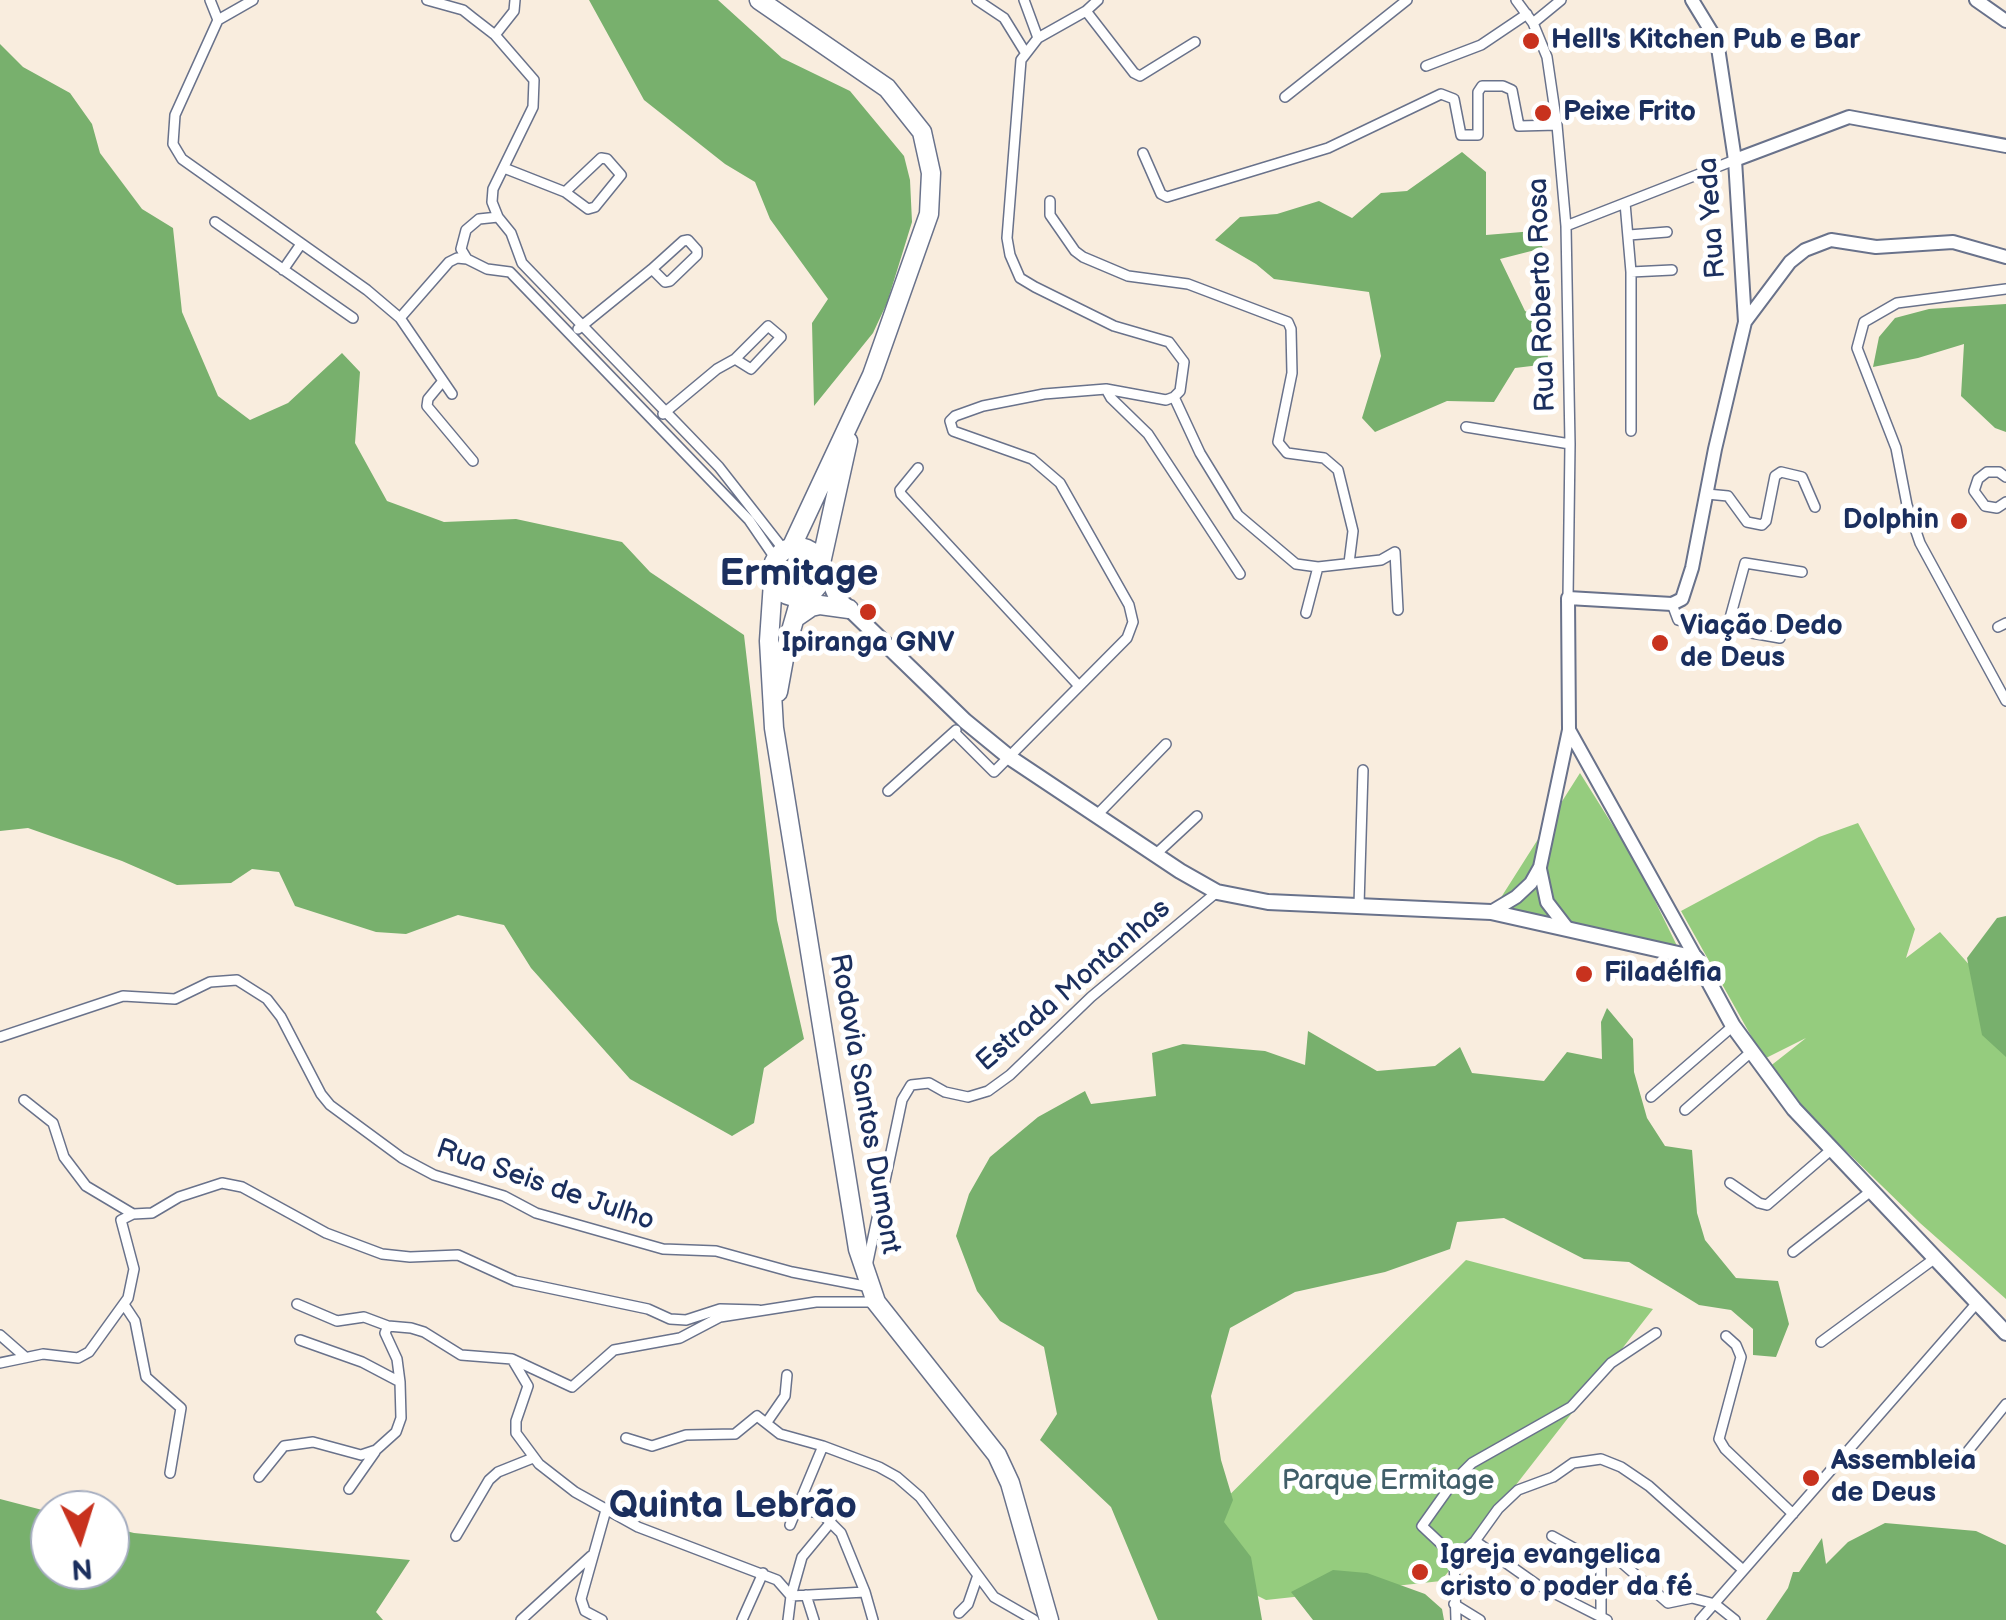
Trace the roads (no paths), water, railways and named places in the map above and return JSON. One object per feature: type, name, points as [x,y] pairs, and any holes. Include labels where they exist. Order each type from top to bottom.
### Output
[{"type":"highway","points":[[758,0],[888,88],[913,118],[928,149],[931,173],[928,214],[852,421],[820,582],[805,595],[786,648],[774,728]]},
{"type":"highway","points":[[774,728],[768,641],[772,565],[784,552],[852,421]]},
{"type":"highway","points":[[784,552],[807,550],[821,563]]},
{"type":"highway","points":[[773,582],[780,590],[805,595]]},
{"type":"highway","points":[[795,618],[811,607],[849,608]]},
{"type":"highway","name":"Rodovia Santos Dumont","points":[[774,728],[852,1227],[870,1288],[997,1455],[1010,1483],[1037,1616]]},
{"type":"main road","points":[[821,563],[828,585],[959,727],[1217,892],[1268,902],[1491,912],[1696,958],[1733,1026],[1794,1108],[2006,1334]]},
{"type":"main road","points":[[805,595],[849,608]]},
{"type":"street","points":[[210,0],[218,20]]},
{"type":"street","points":[[253,0],[218,20],[175,115],[173,144],[182,159],[367,290],[400,318],[452,394]]},
{"type":"street","points":[[427,0],[463,10],[495,35],[530,73],[536,88],[532,106],[493,189],[492,202],[511,233],[522,264],[719,466],[774,532],[784,552]]},
{"type":"street","points":[[495,35],[514,11],[516,0]]},
{"type":"street","points":[[977,0],[1004,18],[1025,52]]},
{"type":"street","points":[[1024,0],[1038,38]]},
{"type":"street","points":[[888,791],[959,727],[993,772],[1127,638],[1132,622],[1129,604],[1069,496],[1049,472],[1032,459],[953,432],[950,422],[982,406],[1044,394],[1106,389],[1166,400],[1180,391],[1184,362],[1168,342],[1114,326],[1034,287],[1020,278],[1013,267],[1007,238],[1018,74],[1025,52],[1038,38],[1098,0]]},
{"type":"street","points":[[1285,96],[1407,0]]},
{"type":"street","name":"Rua Roberto Rosa","points":[[1516,0],[1530,19],[1547,57],[1566,226],[1568,598]]},
{"type":"street","points":[[1426,66],[1481,45],[1561,0]]},
{"type":"street","points":[[1976,0],[2006,21]]},
{"type":"street","name":"Rua Yeda","points":[[1698,3],[1718,41],[1735,160],[1745,322]]},
{"type":"street","points":[[1086,11],[1140,76],[1195,42]]},
{"type":"street","points":[[1143,153],[1161,194],[1167,197],[1328,148],[1442,94],[1454,98],[1463,137],[1478,135],[1478,92],[1482,86],[1512,90],[1518,126],[1557,125]]},
{"type":"street","points":[[1566,226],[1838,118],[2006,146]]},
{"type":"street","points":[[504,168],[565,192],[586,208],[592,208],[621,175],[607,159],[601,158],[565,192]]},
{"type":"street","points":[[1050,201],[1050,216],[1083,258],[1128,276],[1188,284],[1288,322],[1292,372],[1278,442],[1287,453],[1324,458],[1338,470],[1354,531],[1348,563]]},
{"type":"street","points":[[1625,203],[1631,272],[1631,432]]},
{"type":"street","points":[[467,259],[461,249],[466,230],[478,219],[498,217]]},
{"type":"street","points":[[214,222],[353,318]]},
{"type":"street","points":[[1628,235],[1667,232]]},
{"type":"street","points":[[572,334],[683,241],[688,240],[698,253],[668,282],[652,269]]},
{"type":"street","points":[[1567,928],[1543,893],[1540,866],[1569,730],[1568,598],[1672,604],[1682,598],[1688,586],[1745,322],[1790,262],[1811,246],[1831,240],[1876,248],[1953,242],[2006,257]]},
{"type":"street","points":[[283,270],[301,244]]},
{"type":"street","points":[[498,270],[516,252]]},
{"type":"street","points":[[400,318],[448,262],[457,258],[486,269],[510,272],[652,422],[784,552]]},
{"type":"street","points":[[1631,272],[1672,270]]},
{"type":"street","points":[[2006,290],[1897,303],[1864,322],[1856,348],[1896,448],[1906,505],[1920,543],[2006,700]]},
{"type":"street","points":[[652,422],[735,359],[768,326],[781,336],[751,369],[735,359]]},
{"type":"street","points":[[442,382],[428,398],[427,406],[473,461]]},
{"type":"street","points":[[1106,389],[1148,434],[1240,574]]},
{"type":"street","points":[[1174,397],[1200,454],[1232,508],[1296,564],[1318,566],[1381,560],[1395,552],[1398,610]]},
{"type":"street","points":[[1466,427],[1570,444]]},
{"type":"street","points":[[918,468],[900,490],[901,494],[1080,686]]},
{"type":"street","points":[[1707,494],[1728,496],[1748,522],[1762,525],[1775,476],[1781,472],[1802,477],[1815,506]]},
{"type":"street","points":[[2006,477],[1987,472],[1978,479],[1974,491],[1985,506],[1998,508],[2006,502]]},
{"type":"street","points":[[1727,629],[1745,564],[1802,572]]},
{"type":"street","points":[[1306,614],[1318,566]]},
{"type":"street","points":[[1672,604],[1678,620],[1780,638]]},
{"type":"street","points":[[1569,730],[1696,958]]},
{"type":"street","points":[[1097,815],[1166,744]]},
{"type":"street","points":[[1359,906],[1363,770]]},
{"type":"street","points":[[1156,854],[1197,816]]},
{"type":"street","points":[[1491,912],[1523,890],[1540,866]]},
{"type":"street","name":"Estrada Montanhas","points":[[870,1288],[902,1100],[911,1086],[928,1084],[968,1096],[988,1091],[1010,1076],[1091,997],[1217,892]]},
{"type":"street","name":"Rua Seis de Julho","points":[[0,1036],[124,996],[176,999],[210,982],[237,980],[267,999],[281,1017],[320,1094],[330,1105],[402,1158],[434,1176],[493,1192],[536,1212],[663,1249],[716,1251],[870,1288]]},
{"type":"street","points":[[1651,1097],[1733,1026]]},
{"type":"street","points":[[1685,1110],[1751,1052]]},
{"type":"street","points":[[24,1100],[53,1122],[64,1157],[86,1186],[132,1214]]},
{"type":"street","points":[[1730,1183],[1763,1206],[1832,1150]]},
{"type":"street","points":[[0,1363],[24,1356],[84,1355],[125,1306],[134,1270],[122,1220],[132,1214],[152,1213],[193,1190],[228,1183],[326,1233],[382,1254],[410,1258],[458,1254],[515,1281],[648,1309],[670,1319],[686,1320],[720,1309],[758,1310]]},
{"type":"street","points":[[1794,1252],[1871,1191]]},
{"type":"street","points":[[1821,1342],[1934,1259]]},
{"type":"street","points":[[297,1304],[330,1319],[364,1317],[424,1332],[461,1355],[512,1359],[572,1387],[614,1350],[680,1338],[720,1316],[816,1302],[870,1288]]},
{"type":"street","points":[[1700,1620],[1976,1304]]},
{"type":"street","points":[[125,1306],[135,1321],[146,1377],[181,1408],[170,1473]]},
{"type":"street","points":[[349,1489],[376,1450],[400,1425],[400,1382],[397,1359],[385,1332],[388,1326]]},
{"type":"street","points":[[1456,1620],[1454,1556],[1422,1526],[1454,1482],[1484,1455],[1570,1407],[1612,1364],[1656,1332]]},
{"type":"street","points":[[0,1336],[24,1356]]},
{"type":"street","points":[[1726,1336],[1741,1357],[1719,1439],[1793,1514]]},
{"type":"street","points":[[300,1340],[362,1362],[400,1382]]},
{"type":"street","points":[[512,1359],[528,1386],[516,1420],[516,1433],[533,1458],[574,1492],[606,1510],[662,1538],[763,1573],[791,1596]]},
{"type":"street","points":[[767,1422],[785,1396],[788,1376]]},
{"type":"street","points":[[1968,1451],[2006,1404]]},
{"type":"street","points":[[626,1438],[660,1445],[686,1436],[740,1432],[757,1416],[780,1434],[879,1468],[908,1485],[994,1597],[1037,1616],[1058,1620]]},
{"type":"street","points":[[258,1476],[275,1454],[296,1442],[314,1442],[354,1455],[376,1450]]},
{"type":"street","points":[[790,1526],[822,1446]]},
{"type":"street","points":[[456,1536],[488,1480],[533,1458]]},
{"type":"street","points":[[1454,1556],[1476,1541],[1518,1490],[1552,1477],[1572,1463],[1601,1459],[1622,1467],[1649,1486],[1742,1570]]},
{"type":"street","points":[[602,1620],[581,1605],[582,1589],[606,1510]]},
{"type":"street","points":[[798,1510],[820,1514],[842,1533],[874,1620]]},
{"type":"street","points":[[788,1620],[802,1557],[832,1522]]},
{"type":"street","points":[[1552,1536],[1601,1563],[1615,1559],[1668,1603],[1690,1598],[1715,1604],[1735,1620]]},
{"type":"street","points":[[1476,1541],[1536,1584],[1604,1618],[1601,1563]]},
{"type":"street","points":[[521,1620],[592,1554]]},
{"type":"street","points":[[742,1620],[763,1573]]},
{"type":"street","points":[[959,1613],[968,1604],[978,1578]]},
{"type":"street","points":[[791,1596],[865,1592]]},
{"type":"street","points":[[806,1595],[814,1620]]},
{"type":"street","points":[[1454,1604],[1480,1620]]},
{"type":"place","name":"Hell's Kitchen Pub e Bar","points":[[1531,41]]},
{"type":"place","name":"Peixe Frito","points":[[1543,113]]},
{"type":"place","name":"Dolphin","points":[[1959,521]]},
{"type":"place","name":"Ipiranga GNV","points":[[868,612]]},
{"type":"place","name":"Viação Dedo de Deus","points":[[1660,643]]},
{"type":"place","name":"Filadélfia","points":[[1584,974]]},
{"type":"place","name":"Assembleia de Deus","points":[[1811,1478]]},
{"type":"place","name":"Igreja evangelica cristo o poder da fé","points":[[1420,1572]]},
{"type":"district","name":"Ermitage","points":[[799,575]]},
{"type":"district","name":"Quinta Lebrão","points":[[733,1507]]},
{"type":"park label","name":"Parque Ermitage","points":[[1388,1482]]}]
